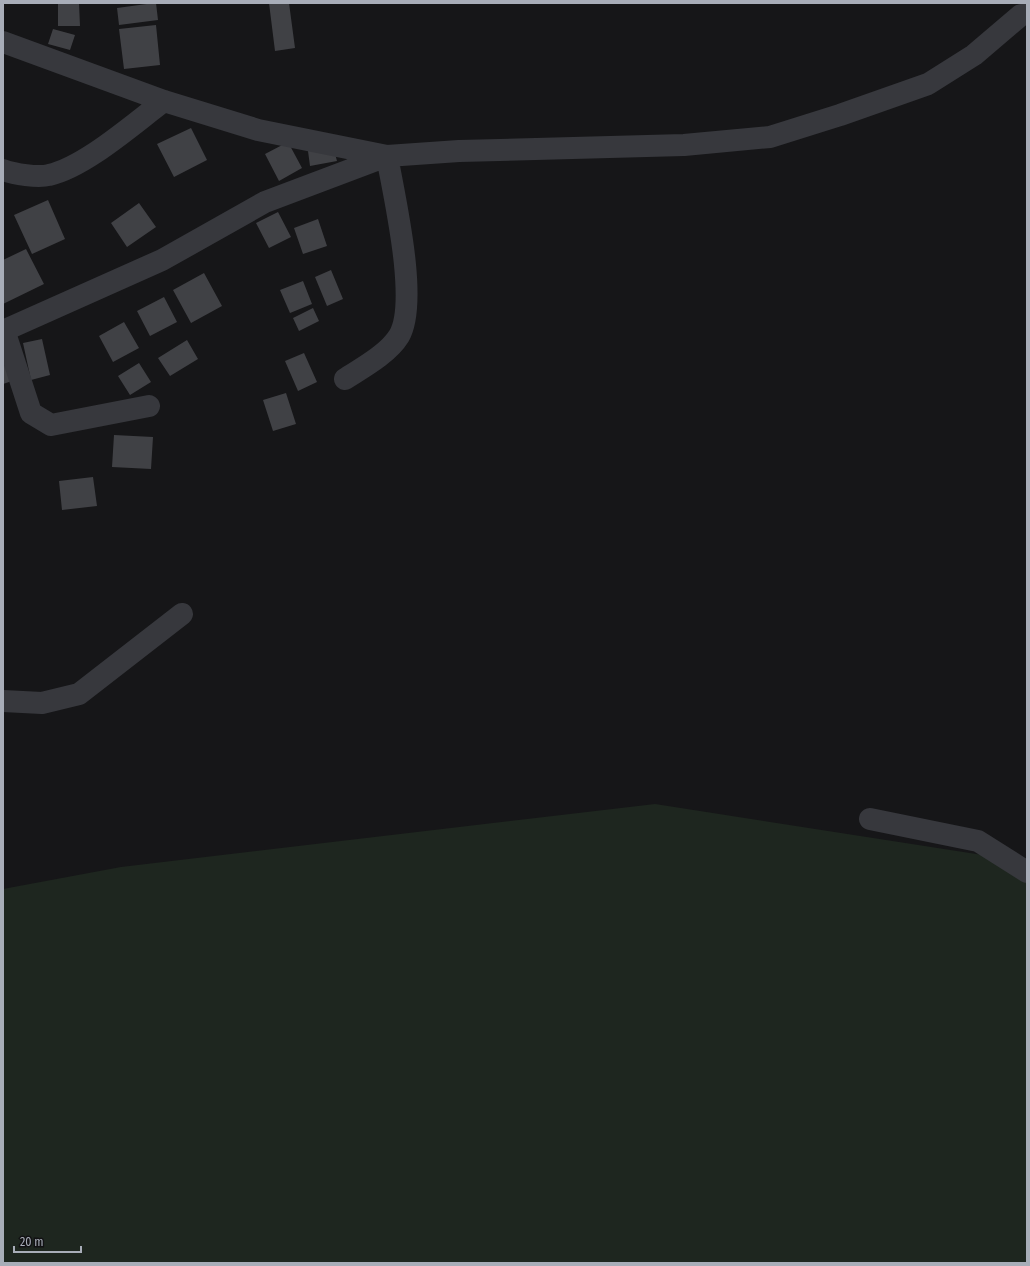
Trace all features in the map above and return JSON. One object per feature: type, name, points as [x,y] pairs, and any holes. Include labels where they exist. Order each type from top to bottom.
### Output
[{"type":"street","points":[[3,42],[164,101],[258,130],[387,156],[459,151],[684,145],[770,137],[840,115],[928,84],[974,55],[1025,12]]},
{"type":"street","points":[[3,170],[12,173],[47,176],[77,165],[164,101]]},
{"type":"street","points":[[149,406],[51,425],[31,413],[3,330],[162,260],[265,202],[387,156]]},
{"type":"street","points":[[345,379],[375,360],[399,335],[406,310],[407,283],[387,156]]},
{"type":"street","points":[[3,701],[42,703],[78,694],[182,614]]},
{"type":"street","points":[[870,820],[978,841],[1027,872]]},
{"type":"shaded area","points":[[655,804],[1021,861],[1027,867],[1027,1263],[3,1263],[3,889],[121,867]]},
{"type":"building","points":[[58,3],[79,3],[80,26],[58,26]]},
{"type":"building","points":[[156,3],[158,20],[119,25],[117,8]]},
{"type":"building","points":[[269,3],[289,3],[295,48],[275,51]]},
{"type":"building","points":[[156,25],[160,65],[124,69],[119,29]]},
{"type":"building","points":[[53,29],[75,35],[70,50],[48,44]]},
{"type":"building","points":[[191,128],[207,160],[174,177],[157,144]]},
{"type":"building","points":[[288,142],[302,168],[279,181],[265,154]]},
{"type":"building","points":[[333,146],[337,161],[310,166],[308,151]]},
{"type":"building","points":[[48,200],[65,239],[32,254],[14,215]]},
{"type":"building","points":[[139,203],[156,227],[127,247],[111,223]]},
{"type":"building","points":[[278,212],[291,237],[269,248],[256,223]]},
{"type":"building","points":[[318,219],[327,246],[303,254],[294,228]]},
{"type":"building","points":[[26,249],[44,284],[3,304],[3,260]]},
{"type":"building","points":[[331,270],[343,299],[327,306],[315,277]]},
{"type":"building","points":[[204,273],[222,306],[191,323],[173,290]]},
{"type":"building","points":[[303,281],[312,304],[290,313],[280,290]]},
{"type":"building","points":[[164,297],[177,322],[150,336],[137,311]]},
{"type":"building","points":[[313,308],[319,321],[299,331],[293,318]]},
{"type":"building","points":[[124,322],[139,348],[113,362],[99,336]]},
{"type":"building","points":[[42,339],[50,375],[31,380],[23,343]]},
{"type":"building","points":[[187,340],[198,359],[170,376],[158,358]]},
{"type":"building","points":[[3,348],[15,380],[3,384]]},
{"type":"building","points":[[304,353],[317,382],[298,391],[285,361]]},
{"type":"building","points":[[139,363],[151,382],[130,395],[118,376]]},
{"type":"building","points":[[286,393],[296,424],[273,431],[263,400]]},
{"type":"building","points":[[114,435],[153,437],[151,469],[112,467]]},
{"type":"building","points":[[93,477],[97,506],[62,510],[59,481]]}]
